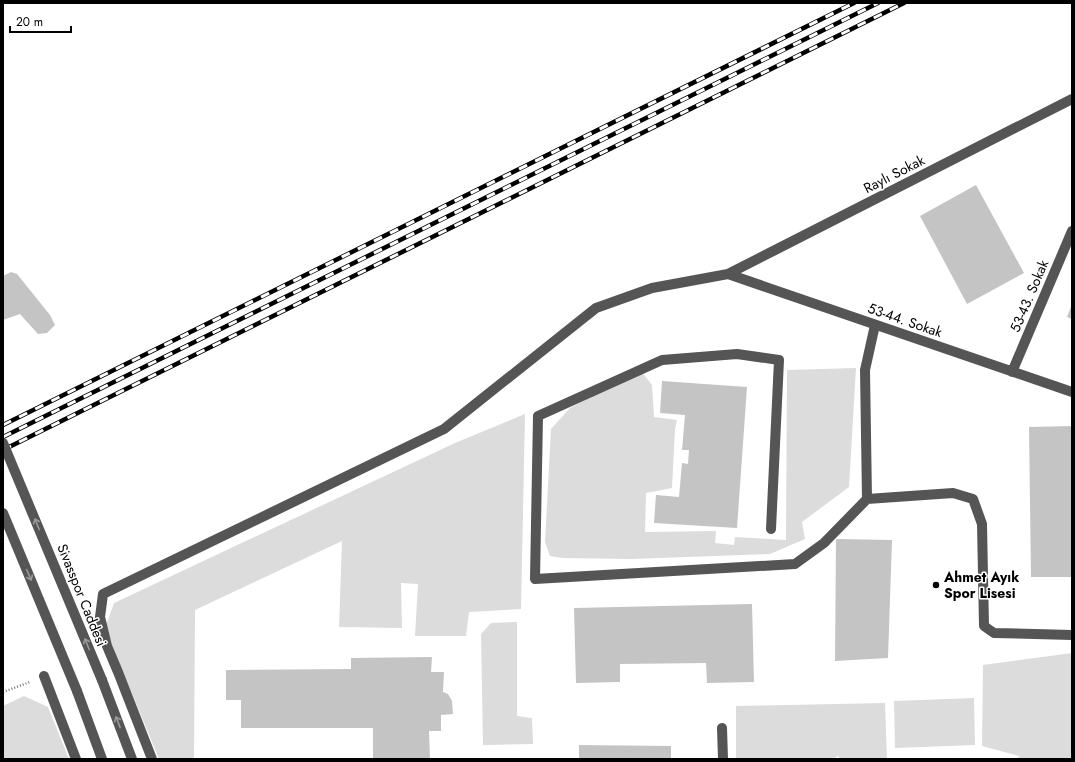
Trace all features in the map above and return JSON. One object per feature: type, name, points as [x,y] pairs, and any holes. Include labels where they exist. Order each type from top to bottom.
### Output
[{"type":"street","name":"Raylı Sokak","points":[[728,274],[1072,99]]},
{"type":"street","name":"53-43. Sokak","points":[[1012,372],[1072,231]]},
{"type":"street","name":"53-44. Sokak","points":[[728,274],[1072,392]]},
{"type":"street","points":[[152,759],[118,672],[106,646],[100,617],[103,594],[444,429],[596,308],[652,288],[728,274]]},
{"type":"street","points":[[867,499],[865,370],[875,325]]},
{"type":"street","points":[[771,529],[779,360],[737,354],[662,360],[538,416],[535,578],[795,564],[824,543],[867,499],[953,493],[973,499],[982,524],[984,626],[994,633],[1072,635]]},
{"type":"street","name":"Sivasspor Caddesi","points":[[3,443],[102,680],[132,759]]},
{"type":"street","points":[[3,513],[77,691],[102,759]]},
{"type":"street","points":[[44,676],[76,759]]},
{"type":"street","points":[[722,728],[723,759]]},
{"type":"path","points":[[3,692],[44,676]]},
{"type":"shaded area","points":[[856,368],[849,487],[802,522],[805,539],[770,554],[631,559],[563,558],[550,556],[545,542],[551,429],[570,408],[641,371],[652,385],[654,417],[677,420],[675,429],[672,488],[646,493],[645,532],[716,531],[715,543],[734,545],[735,537],[786,540],[787,370]]},
{"type":"shaded area","points":[[525,414],[521,609],[469,612],[466,636],[415,636],[418,584],[401,583],[402,628],[339,627],[342,541],[195,610],[194,759],[159,759],[105,628],[114,603],[455,443]]},
{"type":"shaded area","points":[[517,622],[517,716],[532,718],[533,744],[483,745],[481,634],[491,623]]},
{"type":"shaded area","points":[[1072,653],[1072,759],[1018,759],[1019,756],[982,746],[983,665]]},
{"type":"shaded area","points":[[24,696],[48,707],[69,759],[3,759],[3,706]]},
{"type":"shaded area","points":[[974,698],[975,745],[895,748],[894,701]]},
{"type":"shaded area","points":[[885,703],[887,759],[840,759],[838,756],[833,759],[736,759],[736,706]]},
{"type":"building","points":[[976,185],[1024,273],[967,304],[920,216]]},
{"type":"building","points":[[11,272],[17,274],[50,315],[55,325],[47,333],[38,334],[20,314],[3,320],[3,276]]},
{"type":"building","points":[[1072,304],[1072,319],[1067,317]]},
{"type":"building","points":[[662,381],[747,387],[737,528],[654,523],[656,495],[679,497],[682,463],[688,464],[689,450],[682,450],[685,415],[660,413]]},
{"type":"building","points":[[1072,426],[1072,577],[1031,577],[1029,427]]},
{"type":"building","points":[[836,539],[892,540],[888,658],[835,661]]},
{"type":"building","points":[[752,604],[754,682],[707,683],[706,663],[620,664],[620,682],[576,683],[574,608]]},
{"type":"building","points":[[432,657],[431,672],[444,672],[443,692],[448,694],[452,701],[453,714],[441,715],[441,731],[429,731],[430,759],[373,759],[373,728],[241,728],[241,700],[226,700],[226,670],[351,669],[351,658]]},
{"type":"building","points":[[579,745],[671,746],[671,759],[579,759]]},
{"type":"railway","points":[[3,425],[854,3]]},
{"type":"railway","points":[[3,437],[878,3]]},
{"type":"railway","points":[[3,450],[904,3]]},
{"type":"place","name":"Ahmet Ayık Spor Lisesi","points":[[936,585]]}]
